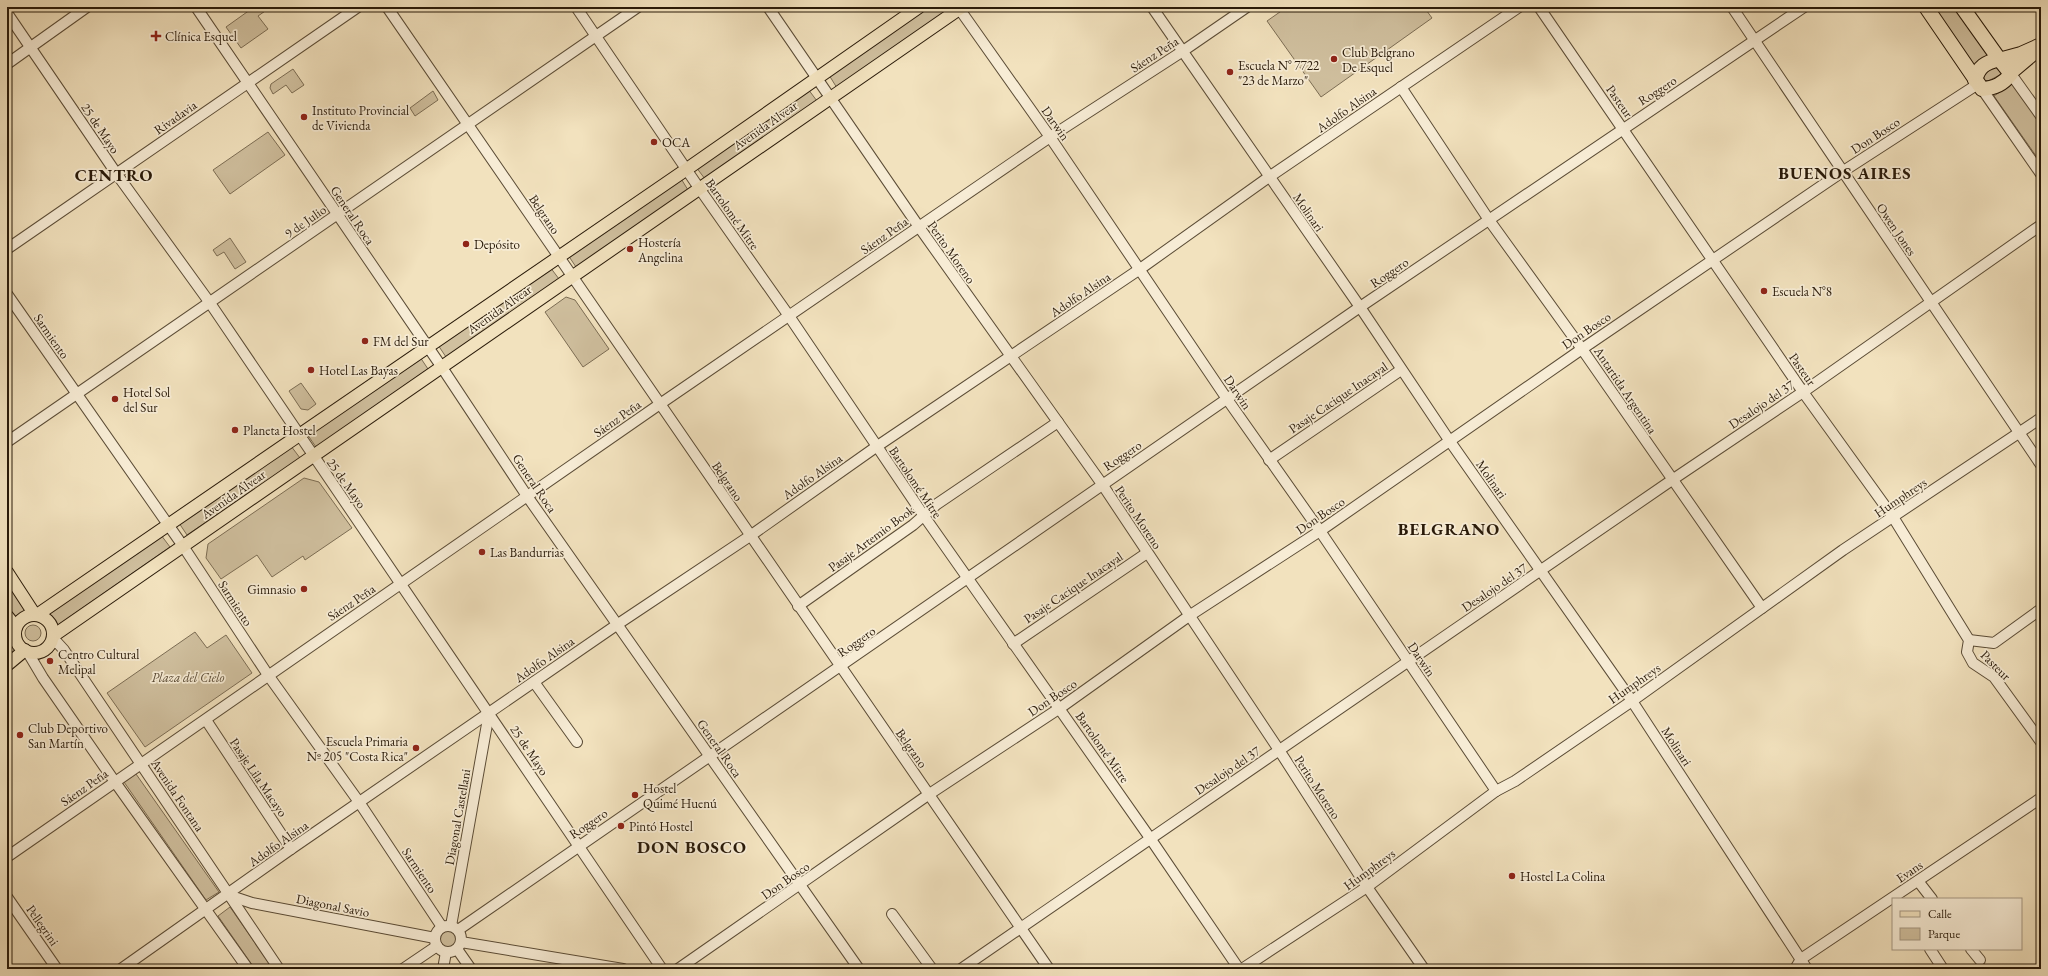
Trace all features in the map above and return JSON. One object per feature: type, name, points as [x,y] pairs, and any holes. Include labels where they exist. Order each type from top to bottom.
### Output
[{"type":"highway","points":[[1926,7],[1978,84],[1992,88],[2000,84],[2041,45]]},
{"type":"highway","points":[[1962,7],[1999,60],[2011,73]]},
{"type":"highway","points":[[1978,84],[1978,70],[1985,64],[2022,54],[2041,45]]},
{"type":"main road","name":"Avenida Alvear","points":[[36,615],[168,526],[298,434],[428,347],[558,256],[687,169],[919,7]]},
{"type":"main road","name":"Avenida Alvear","points":[[53,637],[312,455],[960,8]]},
{"type":"main road","points":[[7,572],[36,615],[48,621],[52,629],[53,637],[44,650],[35,652],[26,651],[18,644],[7,616]]},
{"type":"main road","points":[[13,630],[25,617],[36,615]]},
{"type":"main road","points":[[7,665],[26,651]]},
{"type":"street","points":[[7,64],[86,7]]},
{"type":"street","name":"General Roca","points":[[196,7],[441,366],[527,496],[858,969]]},
{"type":"street","name":"Rivadavia","points":[[7,249],[358,7]]},
{"type":"street","name":"Belgrano","points":[[387,7],[840,668],[1049,969]]},
{"type":"street","name":"Bartolomé Mitre","points":[[576,7],[699,188],[789,316],[876,447],[1013,644],[1060,708],[1239,969]]},
{"type":"street","name":"9 de Julio","points":[[7,442],[638,7]]},
{"type":"street","name":"Perito Moreno","points":[[768,7],[919,227],[1102,484],[1279,750],[1367,887],[1424,969]]},
{"type":"street","name":"Molinari","points":[[1152,7],[1360,307],[1449,440],[1632,701],[1808,969]]},
{"type":"street","name":"Sáenz Peña","points":[[7,857],[206,720],[268,674],[401,584],[660,404],[1050,137],[1183,51],[1246,7]]},
{"type":"street","name":"Adolfo Alsina","points":[[121,969],[359,802],[618,624],[750,536],[876,447],[1140,269],[1269,177],[1519,7]]},
{"type":"street","name":"Pasteur","points":[[1539,7],[1803,392],[1893,517],[1969,640],[1967,652],[1973,662],[1994,677],[2041,742]]},
{"type":"street","name":"Owen Jones","points":[[1732,7],[2041,465]]},
{"type":"street","name":"Roggero","points":[[450,928],[579,845],[840,668],[1102,484],[1360,307],[1623,128],[1755,42],[1804,7]]},
{"type":"street","name":"Darwin","points":[[960,8],[1050,137],[1227,399],[1320,531],[1496,791]]},
{"type":"street","name":"25 de Mayo","points":[[7,14],[116,173],[210,303],[662,969]]},
{"type":"street","points":[[2011,73],[2041,116]]},
{"type":"street","points":[[1978,84],[2041,174]]},
{"type":"street","name":"Don Bosco","points":[[678,969],[928,795],[1060,708],[1189,616],[1320,531],[1582,348],[1842,172],[1978,84]]},
{"type":"street","name":"Antartida Argentina","points":[[1401,87],[1489,220],[1582,348],[1762,608]]},
{"type":"street","name":"Desalojo del 37","points":[[961,969],[1407,661],[1803,392],[2041,225]]},
{"type":"street","name":"Sarmiento","points":[[7,294],[183,546],[268,674],[450,928]]},
{"type":"street","name":"Pasaje Cacique Inacayal","points":[[1270,460],[1402,370]]},
{"type":"street","name":"Humphreys","points":[[1242,969],[1367,887],[1496,791],[1515,781],[1632,701],[1893,517],[2041,418]]},
{"type":"street","name":"Pasaje Artemio Book","points":[[798,606],[924,516],[937,504],[1058,422]]},
{"type":"street","name":"Pasaje Cacique Inacayal","points":[[1013,644],[1147,552]]},
{"type":"street","points":[[1969,640],[1994,643],[2041,609]]},
{"type":"street","name":"Avenida Fontana","points":[[53,637],[64,650],[228,895],[280,969]]},
{"type":"street","points":[[26,651],[114,782],[248,969]]},
{"type":"street","points":[[534,682],[578,742]]},
{"type":"street","name":"Diagonal Castellani","points":[[450,928],[489,713]]},
{"type":"street","name":"Pasaje Lila Macayo","points":[[206,720],[291,849]]},
{"type":"street","name":"Evans","points":[[1894,898],[2041,798]]},
{"type":"street","points":[[1918,881],[1931,898]]},
{"type":"street","name":"Diagonal Savio","points":[[228,895],[252,903],[436,942]]},
{"type":"street","name":"Pellegrini","points":[[7,897],[57,969]]},
{"type":"street","name":"Evans","points":[[1795,969],[1800,959],[1892,899]]},
{"type":"street","points":[[892,914],[932,969]]},
{"type":"street","points":[[446,952],[436,942],[436,933],[450,928],[470,969]]},
{"type":"street","points":[[403,969],[436,942]]},
{"type":"street","points":[[446,952],[459,946],[623,969]]},
{"type":"street","points":[[1931,950],[1944,969]]},
{"type":"street","points":[[1972,950],[1980,960]]},
{"type":"street","points":[[443,969],[446,952]]},
{"type":"green space","points":[[254,7],[271,7],[258,16],[268,29],[241,48],[226,27]]},
{"type":"green space","points":[[927,7],[948,7],[950,10],[837,88],[829,75]]},
{"type":"green space","name":"Club Belgrano De Esquel","points":[[1287,7],[1424,7],[1432,18],[1321,97],[1267,21]]},
{"type":"green space","points":[[1933,7],[1958,7],[1990,53],[1988,57],[1976,65],[1971,63]]},
{"type":"green space","points":[[1994,67],[1997,67],[2002,71],[2000,75],[1988,81],[1984,80],[1984,74]]},
{"type":"green space","points":[[293,69],[304,85],[292,93],[286,85],[273,94],[270,88],[271,84]]},
{"type":"green space","points":[[2013,83],[2041,123],[2041,163],[1994,96]]},
{"type":"green space","points":[[808,89],[817,101],[705,179],[696,167]]},
{"type":"green space","points":[[433,91],[438,100],[415,116],[410,108]]},
{"type":"green space","points":[[268,132],[285,155],[230,194],[213,170]]},
{"type":"green space","points":[[680,177],[688,190],[576,267],[568,255]]},
{"type":"green space","points":[[230,238],[246,262],[235,269],[224,252],[217,256],[213,250]]},
{"type":"green space","points":[[550,267],[559,279],[446,357],[438,345]]},
{"type":"green space","points":[[566,297],[575,300],[609,349],[583,367],[545,312]]},
{"type":"green space","points":[[420,357],[428,369],[316,447],[307,434]]},
{"type":"green space","points":[[301,383],[316,404],[308,410],[301,409],[289,391]]},
{"type":"green space","points":[[291,446],[300,458],[187,535],[179,523]]},
{"type":"green space","points":[[304,478],[319,482],[352,528],[305,560],[303,556],[272,577],[257,555],[221,579],[206,558],[208,544]]},
{"type":"green space","points":[[161,535],[170,547],[58,625],[49,613]]},
{"type":"green space","points":[[7,583],[26,610],[14,619],[7,609]]},
{"type":"green space","points":[[30,625],[36,625],[41,630],[39,639],[36,641],[30,641],[25,636],[25,630]]},
{"type":"green space","name":"Plaza del Cielo","points":[[195,632],[207,648],[226,635],[252,673],[145,747],[107,693]]},
{"type":"green space","points":[[136,774],[219,892],[206,900],[124,782]]},
{"type":"green space","points":[[230,907],[273,969],[255,969],[218,916]]},
{"type":"green space","points":[[448,930],[454,933],[457,939],[454,945],[448,948],[442,945],[439,939],[442,933]]},
{"type":"place","name":"Clínica Esquel","points":[[156,36]]},
{"type":"place","name":"Club Belgrano De Esquel","points":[[1334,59]]},
{"type":"place","name":"Escuela N° 7722 \"23 de Marzo\"","points":[[1230,72]]},
{"type":"place","name":"Instituto Provincial de Vivienda","points":[[304,117]]},
{"type":"place","name":"OCA","points":[[654,142]]},
{"type":"place","name":"Depósito","points":[[466,244]]},
{"type":"place","name":"Hostería Angelina","points":[[630,249]]},
{"type":"place","name":"Escuela N°8","points":[[1764,291]]},
{"type":"place","name":"FM del Sur","points":[[365,341]]},
{"type":"place","name":"Hotel Las Bayas","points":[[311,370]]},
{"type":"place","name":"Hotel Sol del Sur","points":[[115,399]]},
{"type":"place","name":"Planeta Hostel","points":[[235,430]]},
{"type":"place","name":"Las Bandurrias","points":[[482,552]]},
{"type":"place","name":"Gimnasio","points":[[304,589]]},
{"type":"place","name":"Centro Cultural Melipal","points":[[50,661]]},
{"type":"place","name":"Club Deportivo San Martín","points":[[20,735]]},
{"type":"place","name":"Escuela Primaria Nº 205 \"Costa Rica\"","points":[[416,748]]},
{"type":"place","name":"Hostel Quimé Huenú","points":[[635,795]]},
{"type":"place","name":"Pintó Hostel","points":[[621,826]]},
{"type":"place","name":"Hostel La Colina","points":[[1512,876]]},
{"type":"district","name":"BUENOS AIRES","points":[[1845,173]]},
{"type":"district","name":"CENTRO","points":[[114,175]]},
{"type":"district","name":"BELGRANO","points":[[1449,529]]},
{"type":"district","name":"DON BOSCO","points":[[692,847]]}]
